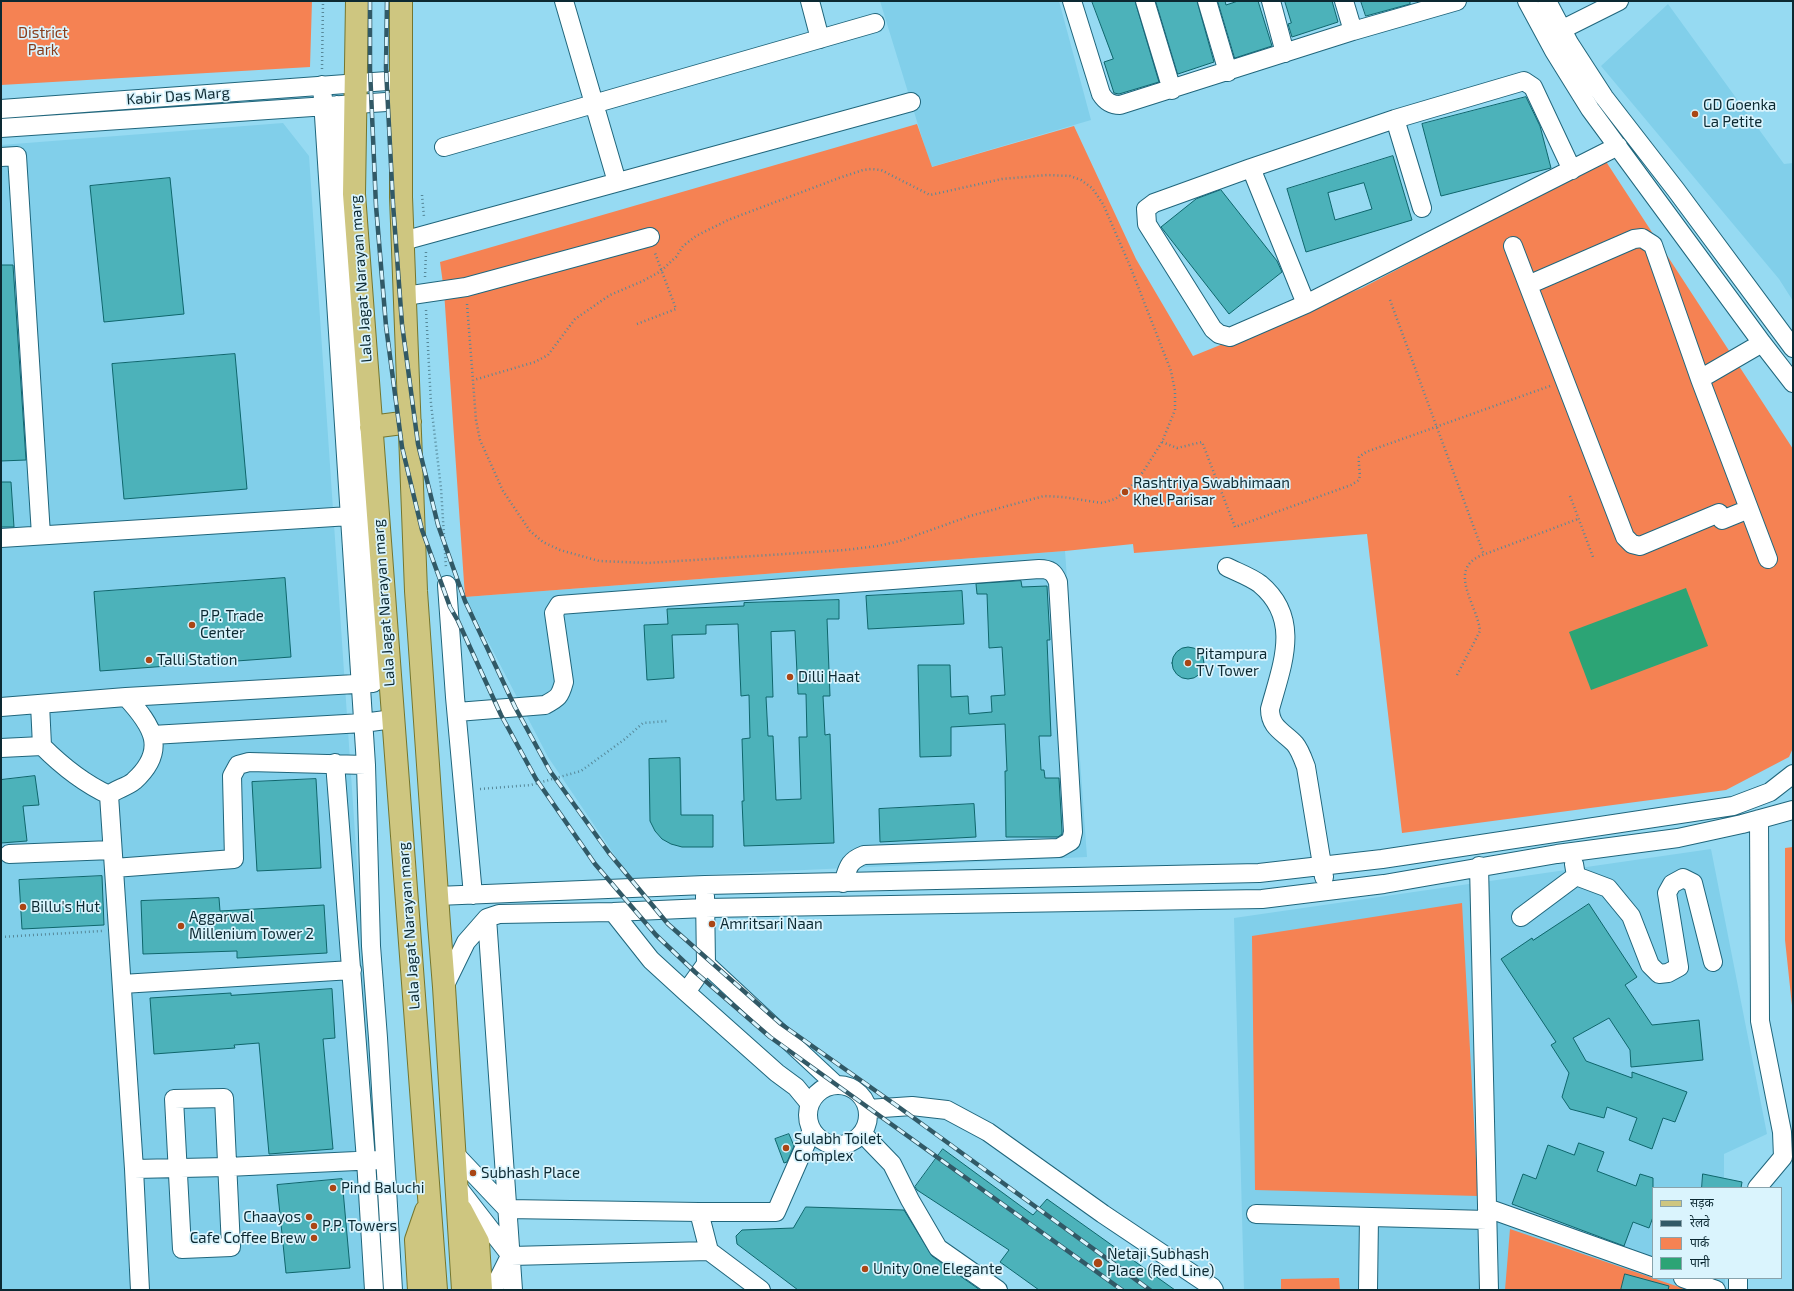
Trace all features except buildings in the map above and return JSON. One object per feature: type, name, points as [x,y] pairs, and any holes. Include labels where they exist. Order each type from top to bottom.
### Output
[{"type":"main road","name":"Lala Jagat Narayan marg","points":[[357,1],[343,100],[354,194],[436,1290]]},
{"type":"main road","name":"Lala Jagat Narayan marg","points":[[401,1],[401,197],[403,241],[415,295],[410,422],[416,590],[444,987],[463,1290]]},
{"type":"main road","points":[[371,427],[410,422]]},
{"type":"main road","points":[[457,1194],[478,1242],[481,1290]]},
{"type":"main road","points":[[419,1290],[416,1240],[429,1204]]},
{"type":"street","points":[[564,1],[617,182]]},
{"type":"street","points":[[810,1],[820,38]]},
{"type":"street","points":[[1072,1],[1097,84],[1105,101],[1113,105],[1120,105],[1228,72],[1353,31],[1416,7],[1457,1]]},
{"type":"street","points":[[1145,1],[1172,90]]},
{"type":"street","points":[[1207,1],[1228,72]]},
{"type":"street","points":[[1271,1],[1285,53]]},
{"type":"street","points":[[1344,1],[1353,31]]},
{"type":"street","points":[[1527,1],[1676,190],[1793,348]]},
{"type":"street","points":[[1547,1],[1554,34],[1590,109],[1762,344],[1793,383]]},
{"type":"street","points":[[1554,34],[1619,1]]},
{"type":"street","points":[[444,147],[875,23]]},
{"type":"street","points":[[1572,170],[1533,87],[1524,81],[1395,119],[1251,168],[1150,205],[1146,209],[1147,224],[1213,328],[1219,334],[1230,337],[1306,304],[1572,170],[1618,146]]},
{"type":"street","name":"Kabir Das Marg","points":[[1,109],[322,85],[343,100]]},
{"type":"street","points":[[322,85],[343,100],[401,90]]},
{"type":"street","name":"Kabir Das Marg","points":[[1,128],[343,100]]},
{"type":"street","points":[[343,100],[350,516],[366,765],[370,946],[378,1038],[393,1290]]},
{"type":"street","points":[[1,707],[361,679],[375,676],[343,100]]},
{"type":"street","points":[[403,241],[911,102]]},
{"type":"street","points":[[1602,126],[1618,115]]},
{"type":"street","points":[[1395,119],[1422,208]]},
{"type":"street","points":[[1,157],[17,156],[41,536]]},
{"type":"street","points":[[1251,168],[1306,304]]},
{"type":"street","points":[[415,295],[466,287],[650,237]]},
{"type":"street","points":[[1528,285],[1634,239],[1642,238],[1653,245],[1700,379],[1768,559]]},
{"type":"street","points":[[1513,246],[1625,537],[1632,544],[1640,546],[1719,513],[1722,520],[1749,509]]},
{"type":"street","points":[[1700,379],[1762,344]]},
{"type":"street","points":[[1,538],[350,516]]},
{"type":"street","points":[[1227,567],[1258,583],[1274,598],[1283,617],[1286,648],[1270,709],[1270,716],[1274,726],[1294,743],[1306,766],[1326,891]]},
{"type":"street","points":[[456,712],[545,704],[557,699],[561,693],[564,682],[554,614],[559,605],[1048,569],[1054,574],[1058,582],[1073,832],[1071,841],[1059,848],[864,856],[857,858],[849,864],[843,883]]},
{"type":"street","points":[[447,585],[456,712],[473,895]]},
{"type":"street","points":[[361,679],[391,683]]},
{"type":"street","points":[[109,795],[133,782],[149,764],[155,749],[152,735],[142,714],[126,697]]},
{"type":"street","points":[[40,704],[42,746],[59,763],[96,789],[109,795]]},
{"type":"street","points":[[152,735],[363,723],[393,719]]},
{"type":"street","points":[[1,748],[42,746]]},
{"type":"street","points":[[114,868],[234,859],[232,776],[238,765],[249,762],[335,763],[366,765]]},
{"type":"street","points":[[335,763],[352,970],[374,1290]]},
{"type":"street","points":[[437,896],[705,885],[1115,878],[1259,873],[1382,859],[1733,806],[1770,792],[1793,774]]},
{"type":"street","points":[[109,795],[134,1169],[140,1290]]},
{"type":"street","points":[[444,987],[466,942],[487,918],[499,914],[613,912],[705,908],[1116,902],[1262,898],[1384,884],[1479,866],[1678,838],[1759,820],[1793,810]]},
{"type":"street","points":[[1758,1187],[1784,1157],[1782,1132],[1760,1021],[1759,820]]},
{"type":"street","points":[[1553,833],[1576,876],[1608,888],[1631,916],[1650,965],[1659,974],[1668,973],[1680,967],[1667,893],[1672,884],[1683,878],[1693,883],[1712,962]]},
{"type":"street","points":[[8,854],[112,850]]},
{"type":"street","points":[[1479,866],[1489,1290]]},
{"type":"street","points":[[1521,917],[1576,876]]},
{"type":"street","points":[[1115,878],[1116,902]]},
{"type":"street","points":[[686,992],[706,964],[705,885]]},
{"type":"street","points":[[613,912],[652,960],[777,1073],[796,1087],[810,1104]]},
{"type":"street","points":[[487,918],[513,1290]]},
{"type":"street","points":[[350,947],[370,946]]},
{"type":"street","points":[[706,964],[836,1085]]},
{"type":"street","points":[[122,984],[352,970]]},
{"type":"street","points":[[836,1085],[853,1088],[865,1101],[868,1109],[869,1118],[863,1134],[849,1144],[840,1146],[824,1142],[812,1130],[808,1121],[810,1104],[820,1090],[828,1086],[836,1085]]},
{"type":"street","points":[[224,1098],[231,1247],[182,1249],[178,1168],[174,1099],[224,1098]]},
{"type":"street","points":[[868,1109],[912,1106],[947,1110],[988,1132],[1103,1214],[1212,1287],[1214,1290]]},
{"type":"street","points":[[454,1153],[507,1209],[776,1212],[812,1130]]},
{"type":"street","points":[[863,1134],[892,1164],[910,1200],[938,1248],[998,1290]]},
{"type":"street","points":[[134,1169],[228,1167],[385,1159]]},
{"type":"street","points":[[457,1194],[511,1256]]},
{"type":"street","points":[[699,1212],[709,1251]]},
{"type":"street","points":[[1256,1214],[1369,1217],[1487,1214],[1652,1267]]},
{"type":"street","points":[[1368,1290],[1369,1217]]},
{"type":"street","points":[[511,1256],[709,1251],[761,1290]]},
{"type":"street","points":[[493,1290],[511,1256]]},
{"type":"street","points":[[1686,1279],[1716,1290]]},
{"type":"street","points":[[1738,1279],[1738,1290]]},
{"type":"path","points":[[322,85],[323,1]]},
{"type":"path","points":[[466,287],[476,420],[480,440],[503,491],[530,531],[543,542],[560,550],[599,561],[648,563],[845,550],[878,546],[900,541],[970,516],[1044,496],[1063,497],[1102,503],[1115,499],[1128,490],[1143,472],[1162,442],[1175,410],[1175,390],[1171,371],[1104,204],[1092,188],[1081,180],[1070,176],[1047,175],[1002,179],[930,195],[881,170],[863,170],[728,220],[696,236],[683,246],[676,257],[661,271],[643,281],[610,295],[575,319],[548,355],[535,362],[474,380]]},
{"type":"path","points":[[426,235],[415,295],[431,404],[440,488],[447,585]]},
{"type":"path","points":[[637,324],[676,309],[661,271]]},
{"type":"path","points":[[1390,300],[1484,555]]},
{"type":"path","points":[[1162,442],[1177,448],[1202,442],[1235,527],[1351,485],[1359,480],[1361,474],[1358,464],[1359,457],[1366,452],[1565,380]]},
{"type":"path","points":[[1570,496],[1593,557]]},
{"type":"path","points":[[1457,676],[1480,631],[1465,582],[1464,572],[1468,565],[1473,560],[1484,555],[1578,519]]},
{"type":"path","points":[[464,790],[531,785],[581,771],[625,739],[642,723],[667,721]]},
{"type":"path","points":[[1,937],[119,930]]},
{"type":"shaded area","points":[[880,1],[1059,1],[1091,120],[931,167]]},
{"type":"shaded area","name":"GD Goenka La Petite","points":[[1668,4],[1784,164],[1793,163],[1793,301],[1779,279],[1601,66]]},
{"type":"shaded area","points":[[283,123],[309,156],[386,1290],[1,1290],[1,145]]},
{"type":"shaded area","name":"Dilli Haat","points":[[1065,551],[1087,857],[630,878],[548,757],[465,597]]},
{"type":"shaded area","points":[[1711,849],[1767,1134],[1724,1154],[1724,1187],[1652,1187],[1652,1279],[1725,1279],[1725,1290],[1244,1290],[1234,918]]},
{"type":"green space","name":"District Park","points":[[1,1],[312,1],[310,67],[1,85]]},
{"type":"green space","name":"Rashtriya Swabhimaan Khel Parisar","points":[[917,124],[932,167],[1074,126],[1136,259],[1193,356],[1362,288],[1605,160],[1793,449],[1793,748],[1789,757],[1726,790],[1402,833],[1367,534],[1134,553],[1133,544],[1065,551],[465,597],[444,291],[440,262]]},
{"type":"green space","points":[[1793,847],[1793,1015],[1785,940],[1785,848]]},
{"type":"green space","points":[[1462,903],[1478,1196],[1255,1190],[1252,936]]},
{"type":"green space","points":[[1510,1229],[1652,1278],[1652,1279],[1688,1290],[1505,1290]]},
{"type":"green space","points":[[1339,1278],[1340,1290],[1281,1290],[1281,1279]]},
{"type":"water","points":[[1686,588],[1708,646],[1591,690],[1569,632]]},
{"type":"railway","points":[[370,1],[370,69],[376,206],[386,326],[402,447],[422,530],[450,607],[458,621],[501,715],[536,779],[595,864],[656,935],[695,972],[770,1037],[1122,1290]]},
{"type":"railway","points":[[387,1],[386,68],[393,204],[402,324],[418,444],[438,525],[465,601],[515,707],[550,771],[609,853],[668,924],[781,1024],[900,1108],[1150,1290]]},
{"type":"place","name":"GD Goenka La Petite","points":[[1695,114]]},
{"type":"place","name":"Rashtriya Swabhimaan Khel Parisar","points":[[1125,492]]},
{"type":"place","name":"P.P. Trade Center","points":[[192,625]]},
{"type":"place","name":"Talli Station","points":[[149,660]]},
{"type":"place","name":"Pitampura TV Tower","points":[[1188,663]]},
{"type":"place","name":"Dilli Haat","points":[[790,677]]},
{"type":"place","name":"Billu's Hut","points":[[23,907]]},
{"type":"place","name":"Amritsari Naan","points":[[712,924]]},
{"type":"place","name":"Aggarwal Millenium Tower 2","points":[[181,926]]},
{"type":"place","name":"Sulabh Toilet Complex","points":[[786,1148]]},
{"type":"place","name":"Subhash Place","points":[[473,1173]]},
{"type":"place","name":"Pind Baluchi","points":[[333,1188]]},
{"type":"place","name":"Chaayos","points":[[309,1217]]},
{"type":"place","name":"P.P. Towers","points":[[314,1226]]},
{"type":"place","name":"Cafe Coffee Brew","points":[[314,1238]]},
{"type":"place","name":"Netaji Subhash Place (Red Line)","points":[[1098,1263]]},
{"type":"place","name":"Unity One Elegante","points":[[865,1269]]}]
